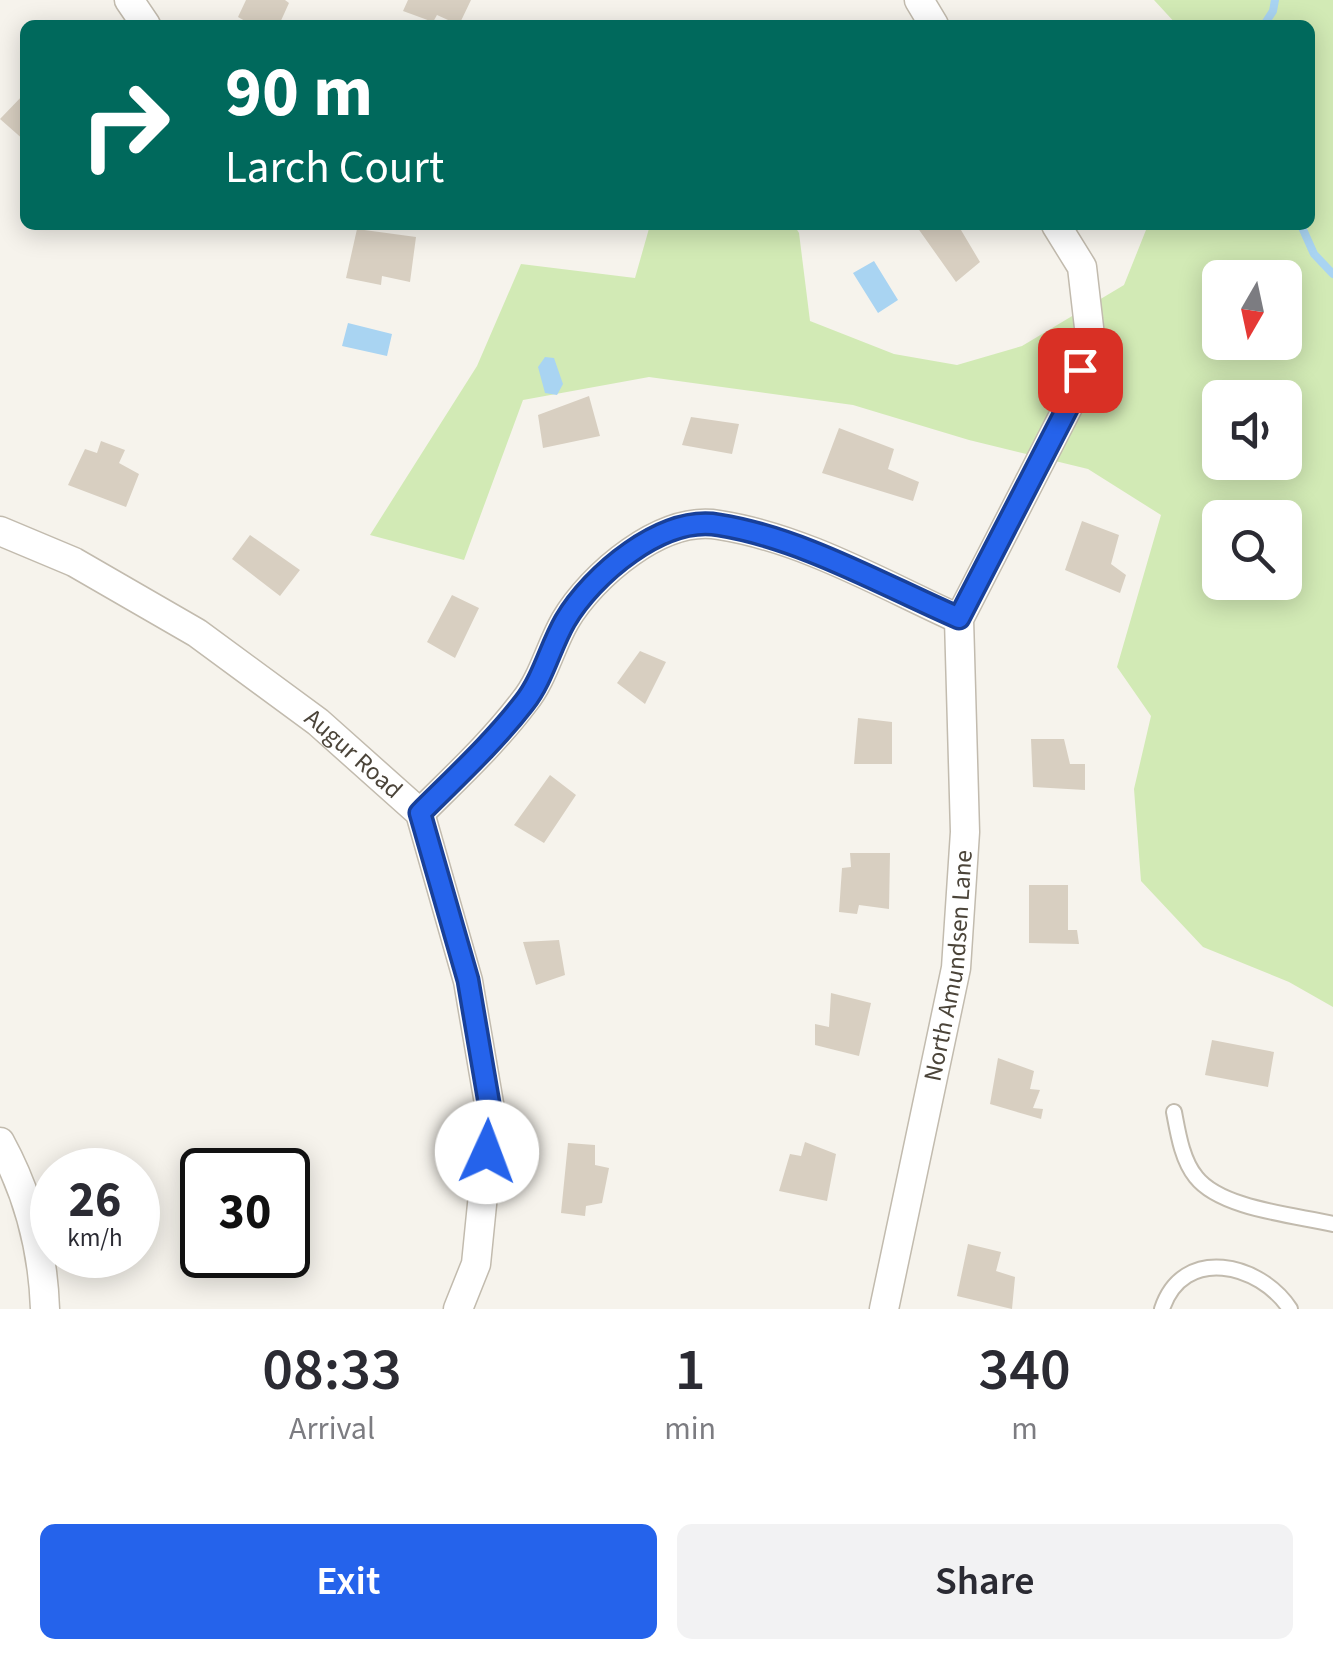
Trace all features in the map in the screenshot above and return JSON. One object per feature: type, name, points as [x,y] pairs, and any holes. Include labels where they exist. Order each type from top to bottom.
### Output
[{"type":"street","points":[[420,813],[492,741],[528,698],[566,618],[612,566],[667,530],[714,524],[776,538],[959,618],[1069,405],[1090,336],[1082,267],[1059,230]]},
{"type":"street","name":"Augur Road","points":[[0,530],[74,562],[197,633],[318,722],[420,813],[468,980],[491,1115],[476,1264],[458,1309]]},
{"type":"street","name":"North Amundsen Lane","points":[[884,1309],[956,968],[965,832],[959,618]]},
{"type":"street","points":[[0,1142],[30,1212],[46,1309]]},
{"type":"lane","points":[[1174,1112],[1180,1144],[1194,1175],[1208,1190],[1234,1202],[1333,1224]]},
{"type":"lane","points":[[1162,1309],[1174,1284],[1192,1272],[1214,1268],[1240,1269],[1268,1282],[1290,1309]]},
{"type":"green space","points":[[1154,0],[1333,0],[1333,1007],[1289,982],[1203,947],[1141,881],[1134,789],[1151,716],[1117,667],[1161,515],[1088,469],[969,440],[853,405],[649,377],[523,400],[464,560],[370,535],[477,366],[521,264],[635,278],[649,230],[797,230],[810,321],[894,354],[957,365],[1022,346],[1124,285],[1146,230],[1315,230],[1315,20],[1172,20]]},
{"type":"water","points":[[874,261],[898,300],[878,313],[853,273]]},
{"type":"water","points":[[348,323],[392,334],[387,356],[342,346]]},
{"type":"water","points":[[545,357],[554,358],[563,384],[557,395],[545,393],[538,367]]},
{"type":"building","points":[[246,0],[289,3],[281,20],[238,17]]},
{"type":"building","points":[[408,0],[471,0],[461,20],[437,15],[434,20],[428,20],[403,11]]},
{"type":"building","points":[[20,98],[20,137],[0,119]]},
{"type":"building","points":[[357,230],[416,237],[410,282],[382,276],[381,285],[346,278]]},
{"type":"building","points":[[919,230],[961,230],[980,262],[956,282]]},
{"type":"building","points":[[589,396],[600,436],[543,448],[538,415]]},
{"type":"building","points":[[691,417],[739,424],[732,454],[682,445]]},
{"type":"building","points":[[839,428],[894,449],[888,469],[919,482],[913,501],[822,473]]},
{"type":"building","points":[[101,441],[125,450],[119,463],[139,474],[126,507],[68,485],[85,449],[97,453]]},
{"type":"building","points":[[1082,521],[1119,535],[1111,564],[1126,575],[1120,593],[1065,570]]},
{"type":"building","points":[[250,535],[300,570],[280,596],[232,559]]},
{"type":"building","points":[[452,595],[479,608],[455,658],[427,642]]},
{"type":"building","points":[[640,651],[666,662],[645,704],[617,683]]},
{"type":"building","points":[[858,718],[892,722],[892,764],[854,764]]},
{"type":"building","points":[[1031,739],[1064,739],[1070,764],[1085,764],[1085,790],[1033,787]]},
{"type":"building","points":[[550,775],[576,795],[544,843],[514,825]]},
{"type":"building","points":[[850,853],[890,853],[889,909],[859,905],[857,914],[839,912],[842,868],[851,867]]},
{"type":"building","points":[[1029,885],[1068,885],[1068,930],[1077,930],[1079,944],[1029,943]]},
{"type":"building","points":[[559,940],[565,975],[536,985],[523,942]]},
{"type":"building","points":[[831,993],[871,1003],[859,1056],[815,1045],[815,1024],[829,1027]]},
{"type":"building","points":[[1212,1040],[1274,1052],[1268,1087],[1205,1075]]},
{"type":"building","points":[[998,1058],[1034,1071],[1030,1089],[1040,1090],[1033,1108],[1043,1109],[1041,1119],[990,1104]]},
{"type":"building","points":[[805,1142],[836,1154],[827,1201],[779,1191],[790,1154],[801,1156]]},
{"type":"building","points":[[568,1143],[595,1145],[595,1165],[609,1168],[602,1203],[586,1206],[585,1216],[561,1213]]},
{"type":"building","points":[[968,1244],[1001,1252],[996,1271],[1015,1277],[1012,1309],[957,1296]]},
{"type":"waterway","points":[[1267,20],[1275,0]]},
{"type":"waterway","points":[[1303,230],[1314,254],[1333,274]]},
{"type":"route","points":[[487,1152],[491,1115],[468,980],[420,813],[492,741],[528,698],[566,618],[612,566],[667,530],[714,524],[776,538],[959,618],[1069,405],[1080,370]]}]
